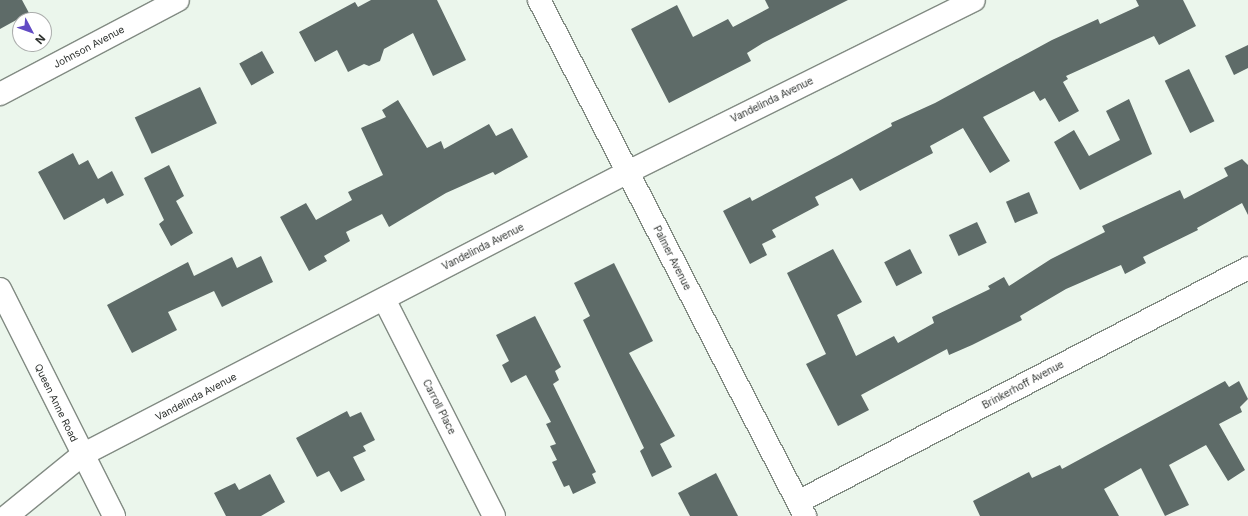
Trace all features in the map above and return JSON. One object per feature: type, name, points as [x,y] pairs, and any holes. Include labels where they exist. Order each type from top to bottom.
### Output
[{"type":"street","name":"Johnson Avenue","points":[[0,94],[178,0]]},
{"type":"street","name":"Palmer Avenue","points":[[539,0],[802,509]]},
{"type":"street","name":"Vandelinda Avenue","points":[[7,516],[82,455],[628,172],[974,0]]},
{"type":"street","name":"Brinkerhoff Avenue","points":[[802,509],[1248,268]]},
{"type":"street","name":"Queen Anne Road","points":[[0,289],[82,455],[114,516]]},
{"type":"street","name":"Carroll Place","points":[[384,299],[494,516]]},
{"type":"building","points":[[0,0],[22,0],[28,12],[12,12],[12,22],[0,29]]},
{"type":"building","points":[[371,0],[437,0],[466,60],[433,76],[413,33],[384,49],[380,61],[369,66],[364,64],[348,72],[337,50],[315,62],[299,32],[355,2],[358,7]]},
{"type":"building","points":[[765,0],[848,0],[763,43],[747,53],[751,61],[669,103],[631,29],[677,5],[693,37],[728,19],[733,27],[769,8]]},
{"type":"building","points":[[1136,0],[1183,0],[1196,26],[1159,45],[1154,36],[1066,76],[1068,79],[1063,82],[1079,111],[1059,122],[1045,98],[1040,101],[1034,91],[983,117],[1010,161],[990,173],[963,128],[930,146],[933,153],[860,191],[852,178],[815,197],[819,205],[772,230],[776,237],[762,244],[767,255],[750,264],[723,211],[750,197],[752,201],[892,126],[891,123],[935,103],[1052,40],[1098,19],[1100,24],[1139,6]]},
{"type":"building","points":[[1248,45],[1248,68],[1234,75],[1225,56]]},
{"type":"building","points":[[262,51],[274,73],[251,85],[239,64]]},
{"type":"building","points":[[1189,69],[1214,121],[1190,133],[1165,81]]},
{"type":"building","points":[[200,87],[217,123],[152,154],[135,117]]},
{"type":"building","points":[[1129,99],[1152,154],[1080,190],[1054,142],[1074,130],[1089,156],[1120,140],[1106,111]]},
{"type":"building","points":[[398,100],[427,148],[441,141],[444,149],[489,124],[496,136],[512,128],[528,157],[495,175],[493,172],[446,193],[389,227],[382,214],[346,232],[350,241],[324,256],[327,261],[309,271],[280,217],[306,203],[316,220],[352,200],[348,192],[383,175],[361,128],[386,117],[382,110]]},
{"type":"building","points":[[73,153],[79,165],[88,160],[98,179],[112,171],[124,195],[107,204],[104,198],[64,220],[38,172]]},
{"type":"building","points":[[1242,159],[1248,165],[1248,215],[1242,203],[1197,228],[1198,230],[1143,257],[1146,263],[1125,274],[1121,265],[1066,289],[1020,316],[1022,320],[972,345],[949,355],[947,349],[861,395],[869,410],[838,426],[806,364],[826,354],[787,273],[833,249],[862,302],[837,315],[856,356],[894,336],[898,343],[934,323],[932,317],[990,289],[988,286],[1004,277],[1009,286],[1051,259],[1105,232],[1102,226],[1180,190],[1184,199],[1228,176],[1224,168]]},
{"type":"building","points":[[169,165],[184,196],[176,201],[193,233],[171,246],[159,224],[164,220],[144,178]]},
{"type":"building","points":[[1029,192],[1038,213],[1015,223],[1006,202]]},
{"type":"building","points":[[977,222],[987,243],[959,256],[949,235]]},
{"type":"building","points":[[910,249],[922,273],[896,286],[884,262]]},
{"type":"building","points":[[261,256],[273,282],[222,307],[214,291],[168,312],[177,330],[132,353],[107,305],[188,262],[194,276],[232,257],[237,268]]},
{"type":"building","points":[[614,263],[653,341],[629,353],[675,436],[660,444],[672,467],[652,477],[640,451],[644,448],[583,320],[590,316],[574,283]]},
{"type":"building","points":[[535,316],[561,367],[555,371],[559,380],[553,384],[596,472],[592,474],[596,483],[573,494],[569,485],[564,487],[552,462],[557,460],[550,446],[556,444],[546,424],[551,422],[526,375],[511,383],[502,365],[509,361],[496,335]]},
{"type":"building","points":[[1225,381],[1229,387],[1239,381],[1248,399],[1240,407],[1242,412],[1219,424],[1245,470],[1228,481],[1206,445],[1169,465],[1189,505],[1165,516],[1141,468],[1104,489],[1119,516],[980,516],[973,501],[1029,472],[1032,478],[1060,465],[1062,469]]},
{"type":"building","points":[[347,411],[350,417],[361,412],[375,440],[363,446],[366,451],[353,457],[365,480],[341,492],[329,471],[317,477],[296,438]]},
{"type":"building","points":[[716,473],[738,516],[690,516],[678,493]]},
{"type":"building","points":[[270,474],[285,502],[261,516],[226,516],[214,493],[235,483],[239,490]]}]
